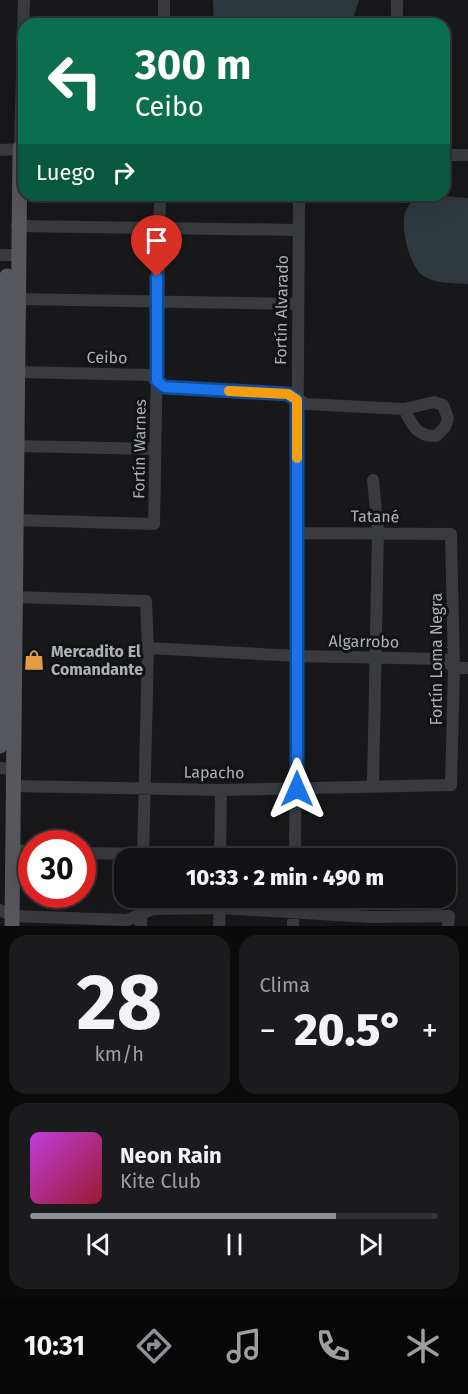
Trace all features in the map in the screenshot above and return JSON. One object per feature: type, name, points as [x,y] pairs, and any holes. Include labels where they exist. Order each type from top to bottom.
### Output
[{"type":"main road","points":[[8,917],[8,840],[14,786],[7,769],[6,537],[10,455],[19,372],[8,348],[17,299],[8,255],[17,226],[14,149]]},
{"type":"main road","points":[[6,613],[14,597],[6,537],[15,520],[10,455],[8,348],[8,255],[14,149]]},
{"type":"main road","points":[[0,746],[5,694]]},
{"type":"street","points":[[24,0],[24,18]]},
{"type":"street","points":[[164,0],[164,18]]},
{"type":"street","points":[[397,0],[397,18]]},
{"type":"street","points":[[14,149],[18,118]]},
{"type":"street","points":[[450,155],[468,155]]},
{"type":"street","name":"Fortín Warnes","points":[[15,520],[154,524],[156,301],[160,201]]},
{"type":"street","name":"Fortín Alvarado","points":[[295,848],[299,201]]},
{"type":"street","points":[[17,226],[158,230],[299,230]]},
{"type":"street","points":[[17,299],[298,304]]},
{"type":"street","name":"Ceibo","points":[[19,372],[150,375],[164,387],[288,394],[306,404],[404,409]]},
{"type":"street","points":[[10,455],[154,449]]},
{"type":"street","points":[[373,480],[378,532],[373,785]]},
{"type":"street","name":"Tatané","points":[[298,533],[451,534]]},
{"type":"street","name":"Fortín Loma Negra","points":[[451,534],[454,668],[451,785]]},
{"type":"street","points":[[14,597],[146,601],[148,648],[143,848]]},
{"type":"street","name":"Algarrobo","points":[[148,648],[297,656],[444,659],[454,668],[468,668]]},
{"type":"street","name":"Lapacho","points":[[14,786],[221,790],[451,785]]},
{"type":"street","points":[[220,848],[221,790]]},
{"type":"street","points":[[96,854],[114,855]]},
{"type":"street","points":[[141,926],[142,908]]},
{"type":"street","points":[[8,917],[127,920],[153,909],[164,908]]},
{"type":"street","points":[[219,926],[220,908]]},
{"type":"street","points":[[241,908],[293,920],[449,921]]},
{"type":"shaded area","points":[[213,0],[359,0],[353,18],[214,18]]},
{"type":"shaded area","points":[[450,197],[468,198],[468,284],[432,280],[417,270],[409,253],[404,233],[405,214],[414,201],[450,201]]},
{"type":"slow traffic","points":[[229,391],[288,394],[297,400],[297,458]]},
{"type":"place","name":"Mercadito El Comandante","points":[[34,660]]},
{"type":"route","points":[[157,277],[157,381],[164,387],[288,394],[297,400],[297,789]]}]
